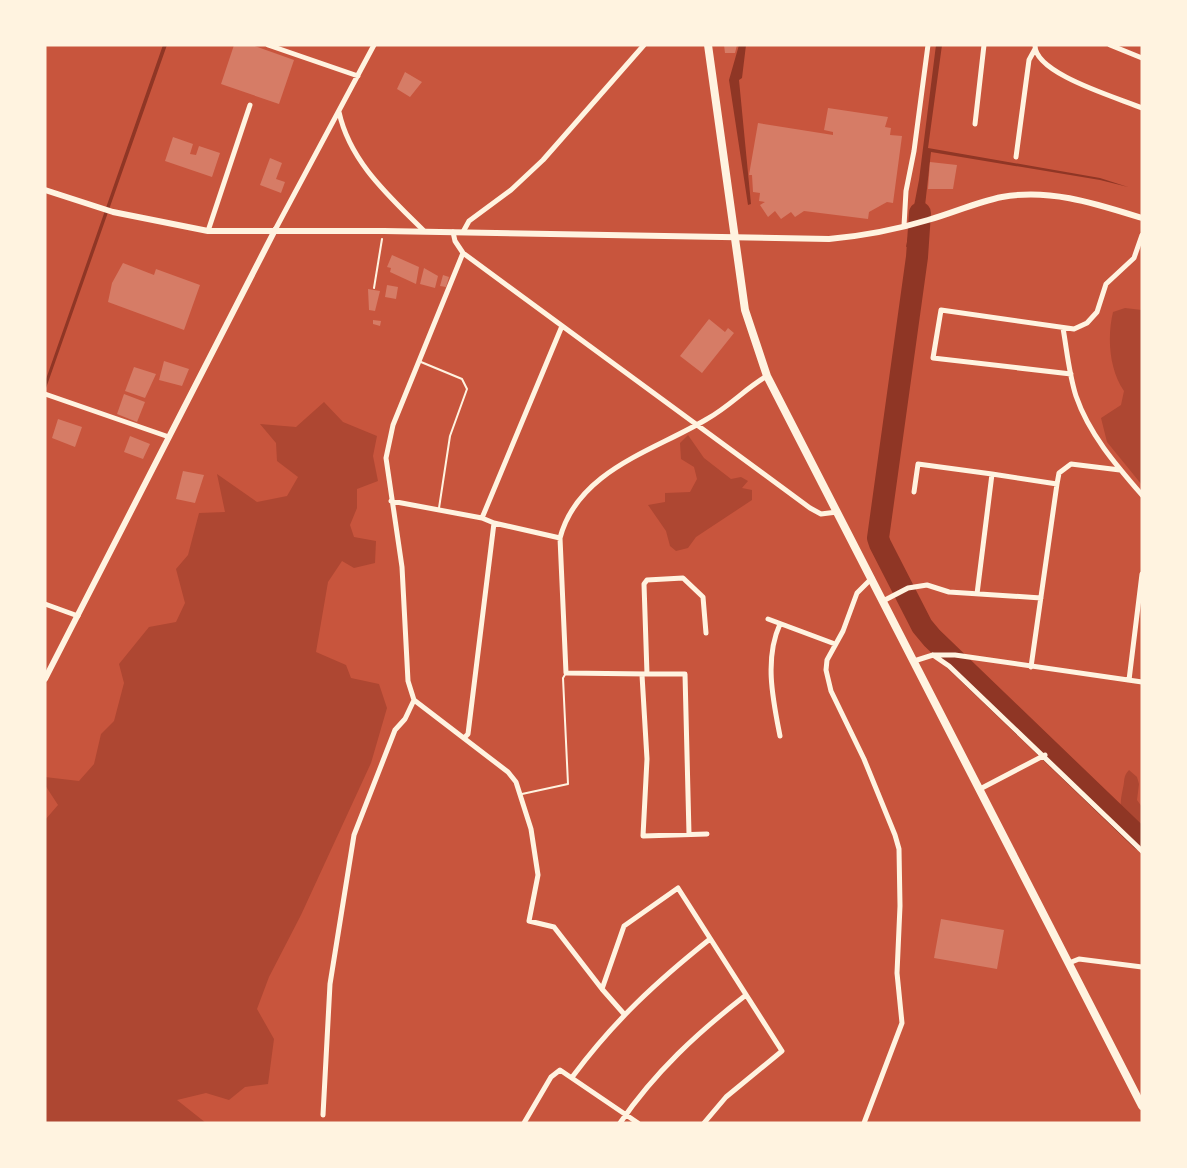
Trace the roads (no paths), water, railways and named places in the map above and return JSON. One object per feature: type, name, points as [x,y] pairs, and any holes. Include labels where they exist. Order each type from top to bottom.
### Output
[{"type":"main road","points":[[708,45],[745,310],[767,376],[1142,1106]]},
{"type":"street","points":[[268,45],[358,76]]},
{"type":"street","points":[[45,679],[275,230],[374,45]]},
{"type":"street","points":[[463,232],[469,221],[511,190],[543,160],[644,45]]},
{"type":"street","points":[[904,226],[906,191],[914,151],[928,45]]},
{"type":"street","points":[[975,124],[984,45]]},
{"type":"street","points":[[1110,45],[1142,58]]},
{"type":"street","points":[[1131,53],[1134,45]]},
{"type":"street","points":[[1035,47],[1048,67],[1060,75],[1142,108]]},
{"type":"street","points":[[1016,157],[1029,60],[1035,47]]},
{"type":"street","points":[[208,231],[250,105]]},
{"type":"street","points":[[339,112],[346,137],[360,162],[424,231]]},
{"type":"street","points":[[45,190],[93,207],[149,222],[208,231],[424,231],[828,239],[861,236],[927,221],[1003,197],[1041,195],[1092,202],[1142,218]]},
{"type":"street","points":[[453,232],[455,241],[463,253],[810,508],[821,514],[837,512]]},
{"type":"street","points":[[1071,374],[933,358],[941,310],[1074,329],[1087,323],[1097,312],[1106,284],[1134,258],[1142,235]]},
{"type":"street","points":[[463,253],[393,425],[387,447],[391,501],[402,567],[408,681],[414,700],[513,777],[531,829],[538,875],[529,921],[555,927],[624,1014]]},
{"type":"street","points":[[1134,258],[1142,261]]},
{"type":"street","points":[[482,518],[562,326]]},
{"type":"street","points":[[1063,328],[1071,374],[1084,415],[1120,470],[1142,495]]},
{"type":"street","points":[[689,834],[685,674],[566,674],[561,538],[569,514],[591,488],[637,453],[697,424],[767,376]]},
{"type":"street","points":[[46,394],[169,437]]},
{"type":"street","points":[[914,492],[918,464],[1057,484]]},
{"type":"street","points":[[1031,667],[1059,473],[1071,464],[1120,470]]},
{"type":"street","points":[[977,594],[992,474]]},
{"type":"street","points":[[391,501],[439,508],[561,538]]},
{"type":"street","points":[[464,738],[468,734],[474,696],[494,523]]},
{"type":"street","points":[[1129,680],[1142,574]]},
{"type":"street","points":[[706,633],[703,597],[683,578],[647,580],[644,584],[647,750],[643,836],[707,834]]},
{"type":"street","points":[[864,1123],[902,1023],[897,973],[900,906],[898,849],[896,835],[864,759],[831,691],[826,670],[857,593],[872,578]]},
{"type":"street","points":[[883,601],[908,588],[927,585],[949,592],[1041,598]]},
{"type":"street","points":[[45,604],[78,616]]},
{"type":"street","points":[[768,619],[835,644]]},
{"type":"street","points":[[780,624],[775,636],[771,686],[780,736]]},
{"type":"street","points":[[914,661],[933,655],[956,656],[1142,682]]},
{"type":"street","points":[[933,655],[949,666],[1045,755],[1142,851]]},
{"type":"street","points":[[323,1115],[330,984],[354,835],[395,730],[405,719],[414,700]]},
{"type":"street","points":[[980,789],[1045,755]]},
{"type":"street","points":[[602,989],[624,926],[678,888],[782,1051],[726,1097],[704,1123]]},
{"type":"street","points":[[573,1076],[601,1039],[624,1014],[667,973],[710,939]]},
{"type":"street","points":[[1069,963],[1079,959],[1142,967]]},
{"type":"street","points":[[620,1123],[676,1054],[700,1030],[746,995]]},
{"type":"street","points":[[524,1123],[551,1077],[560,1070],[573,1076],[638,1123]]},
{"type":"lane","points":[[420,362],[462,379],[467,389],[450,436],[439,508]]},
{"type":"lane","points":[[520,794],[568,784],[563,690],[566,674]]},
{"type":"waterway","points":[[920,213],[917,257],[878,538],[880,544],[922,626],[932,638],[1142,840]]}]
